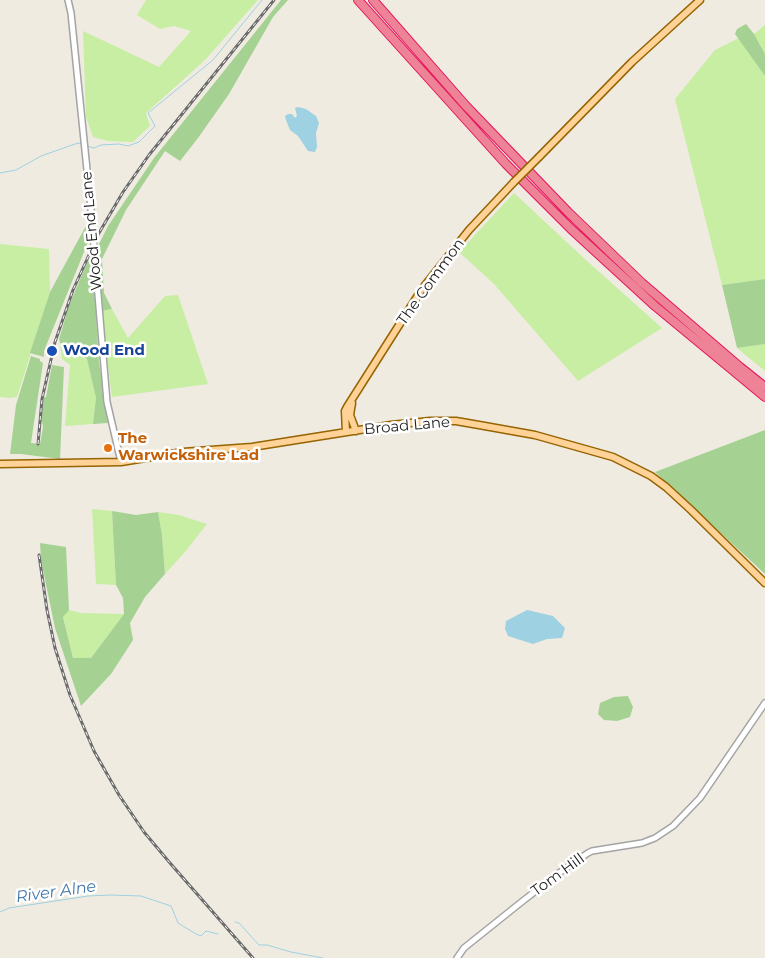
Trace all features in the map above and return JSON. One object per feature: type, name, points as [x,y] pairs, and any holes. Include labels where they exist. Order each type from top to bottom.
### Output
[{"type":"highway","points":[[358,0],[486,142],[558,216],[655,306],[765,397]]},
{"type":"highway","points":[[373,0],[466,106],[562,206],[642,283],[765,387]]},
{"type":"main road","name":"The Common","points":[[346,432],[345,411],[433,274],[469,230],[632,62],[700,0]]},
{"type":"main road","name":"The Common","points":[[356,431],[350,414],[350,407],[358,391]]},
{"type":"main road","name":"Broad Lane","points":[[0,464],[121,462],[183,452],[252,447],[430,421],[456,421],[535,436],[612,457],[651,476],[666,487],[765,583]]},
{"type":"street","name":"Wood End Lane","points":[[68,0],[71,13],[91,209],[106,402],[121,462]]},
{"type":"street","name":"Tom Hill","points":[[457,958],[464,948],[556,875],[592,851],[642,843],[655,838],[673,826],[700,798],[765,703]]},
{"type":"green space","points":[[146,0],[258,0],[205,60],[146,113],[150,126],[133,142],[108,141],[93,137],[86,117],[83,31],[159,67],[191,31],[174,26],[160,29],[137,15]]},
{"type":"green space","points":[[281,0],[288,0],[273,17],[229,94],[198,138],[180,161],[165,151],[126,210],[102,259],[104,293],[112,309],[101,311],[97,264],[98,246],[108,226],[154,158]]},
{"type":"green space","points":[[746,24],[765,54],[765,76],[735,34],[737,29]]},
{"type":"green space","points":[[765,25],[765,54],[754,34]]},
{"type":"green space","points":[[739,38],[765,76],[765,279],[722,285],[675,99],[715,50]]},
{"type":"green space","points":[[514,193],[662,328],[578,381],[494,284],[459,252]]},
{"type":"green space","points":[[88,222],[90,237],[44,351],[44,357],[30,353],[50,292]]},
{"type":"green space","points":[[0,244],[49,249],[50,292],[17,397],[10,398],[0,397]]},
{"type":"green space","points":[[92,251],[99,362],[108,423],[93,424],[96,398],[87,359],[60,343],[59,339],[65,315]]},
{"type":"green space","points":[[765,279],[765,344],[737,348],[722,285]]},
{"type":"green space","points":[[178,295],[208,384],[112,397],[101,311],[112,309],[128,338],[165,296]]},
{"type":"green space","points":[[60,343],[87,359],[96,398],[93,424],[65,426],[70,365],[62,359]]},
{"type":"green space","points":[[765,344],[765,371],[737,348]]},
{"type":"green space","points":[[31,356],[40,359],[43,363],[31,443],[40,444],[43,427],[41,416],[52,365],[64,367],[60,459],[10,454],[16,405]]},
{"type":"green space","points":[[765,430],[765,574],[655,472]]},
{"type":"green space","points":[[92,509],[112,511],[116,585],[96,584]]},
{"type":"green space","points":[[112,511],[136,515],[158,512],[165,574],[145,597],[130,623],[133,640],[111,674],[81,706],[55,628],[41,560],[40,543],[66,547],[69,610],[63,617],[73,658],[91,658],[124,614],[123,598],[116,585]]},
{"type":"green space","points":[[158,512],[179,515],[207,524],[165,574],[162,535]]},
{"type":"green space","points":[[69,610],[82,613],[124,614],[91,658],[73,658],[63,616]]},
{"type":"green space","points":[[628,696],[633,707],[630,717],[617,721],[604,720],[598,714],[600,703],[614,697]]},
{"type":"water","points":[[295,108],[306,109],[316,116],[319,123],[316,133],[317,147],[315,152],[308,151],[298,136],[290,130],[286,120],[285,116],[288,114],[292,114],[295,118],[297,116]]},
{"type":"water","points":[[527,610],[553,616],[565,628],[562,638],[547,639],[533,644],[508,636],[505,629],[506,621]]},
{"type":"waterway","points":[[87,146],[94,148],[101,145],[119,144],[128,146],[139,142],[155,126],[148,113],[213,60],[262,0]]},
{"type":"waterway","points":[[0,173],[16,170],[41,156],[78,143],[83,144]]},
{"type":"waterway","name":"River Alne","points":[[0,912],[9,908],[88,896],[141,896],[171,906],[178,923],[196,934],[201,936],[206,931],[218,934]]},
{"type":"waterway","name":"River Alne","points":[[235,922],[239,923],[259,945],[267,945],[323,958]]},
{"type":"railway","points":[[38,444],[42,399],[55,342],[73,290],[99,233],[123,192],[149,155],[274,0]]},
{"type":"railway","points":[[39,555],[55,648],[70,695],[94,751],[119,795],[144,832],[253,958]]},
{"type":"place","name":"Wood End","points":[[52,351]]},
{"type":"place","name":"The Warwickshire Lad","points":[[108,448]]}]
